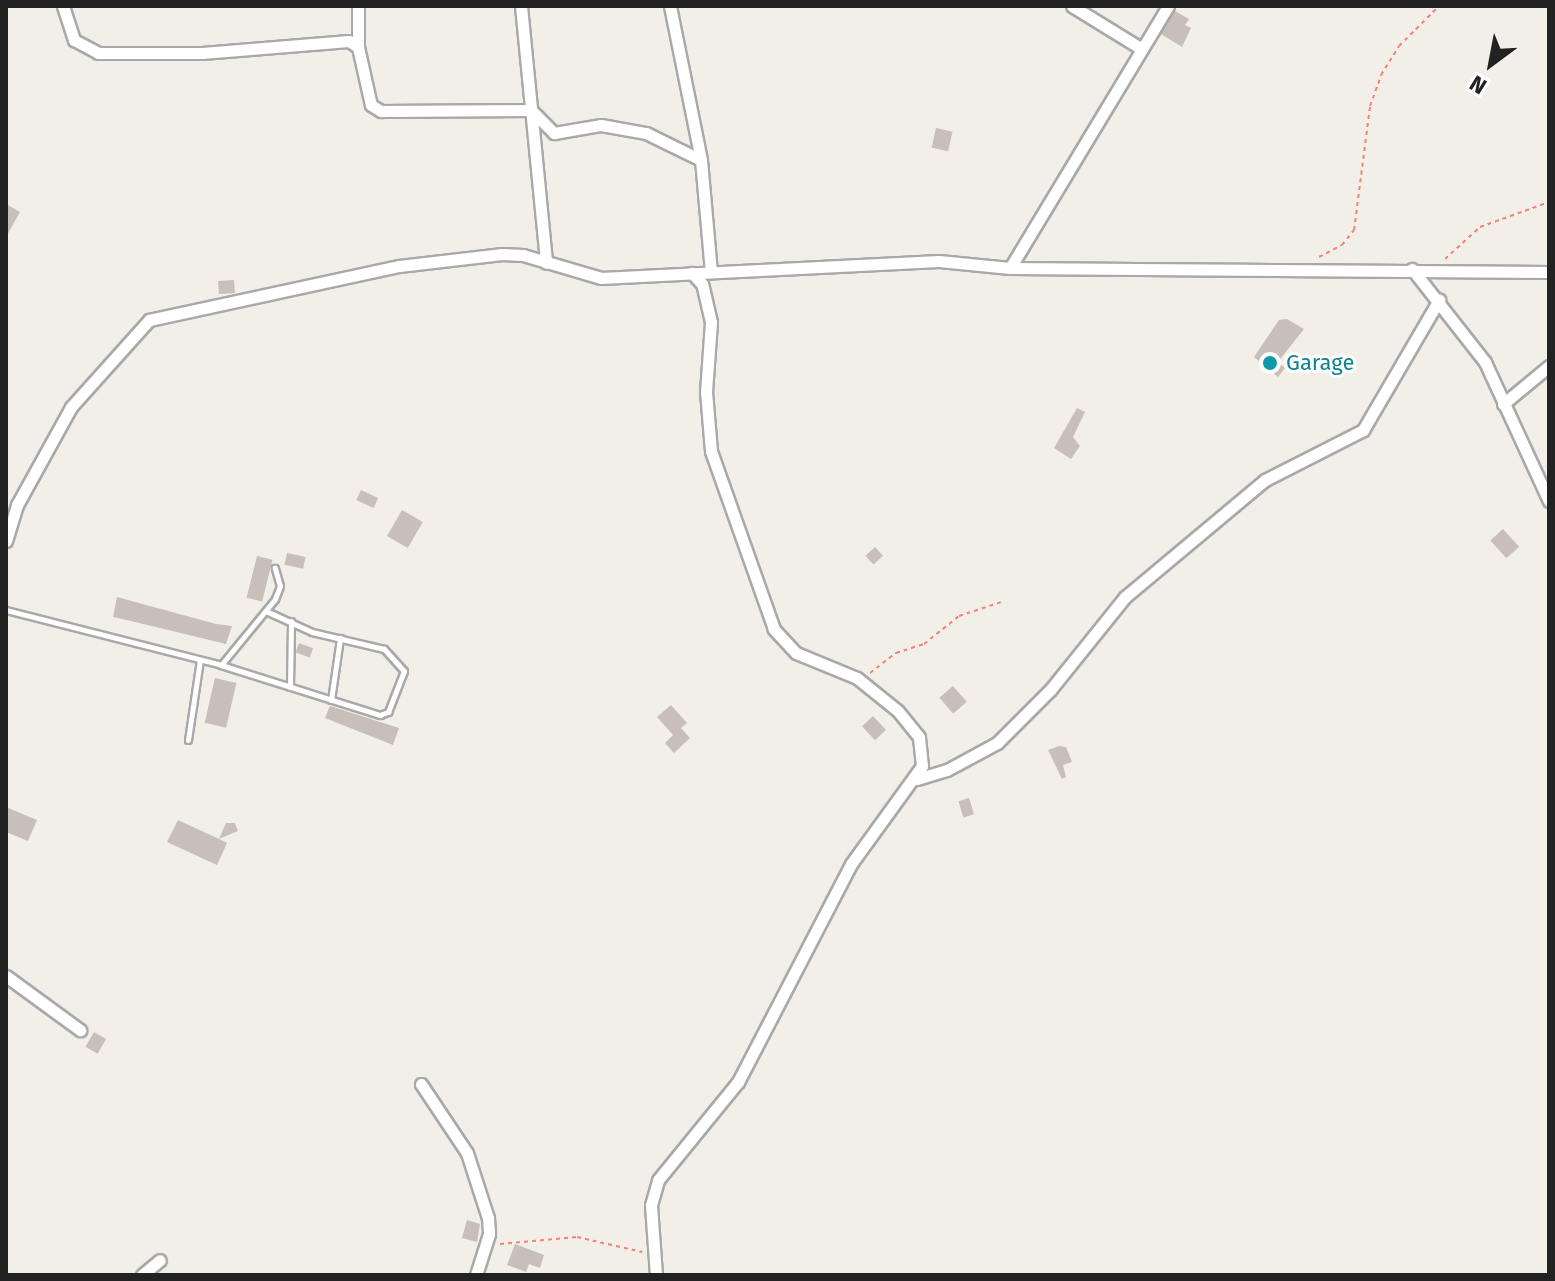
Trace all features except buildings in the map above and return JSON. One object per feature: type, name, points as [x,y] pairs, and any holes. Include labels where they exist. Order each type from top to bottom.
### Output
[{"type":"street","points":[[63,6],[74,40],[98,53],[202,53],[344,40],[358,47]]},
{"type":"street","points":[[358,6],[358,47],[371,105],[381,111],[531,110],[554,133],[601,125],[646,133],[701,160]]},
{"type":"street","points":[[521,6],[546,263]]},
{"type":"street","points":[[670,6],[701,160],[711,271]]},
{"type":"street","points":[[1072,6],[1142,49]]},
{"type":"street","points":[[1010,268],[1168,6]]},
{"type":"street","points":[[6,541],[17,505],[71,407],[149,320],[399,266],[502,254],[601,278],[939,261],[1010,268],[1314,273],[1436,268],[1549,272]]},
{"type":"street","points":[[1412,269],[1485,362],[1549,501]]},
{"type":"street","points":[[656,1275],[651,1249],[651,1205],[658,1180],[738,1082],[851,864],[917,779],[922,766],[919,737],[898,711],[857,678],[796,653],[774,629],[760,599],[711,451],[706,392],[711,322],[702,284],[692,273]]},
{"type":"street","points":[[917,779],[947,770],[997,743],[1051,689],[1125,597],[1265,480],[1363,430],[1439,300]]},
{"type":"street","points":[[1503,404],[1549,366]]},
{"type":"street","points":[[6,976],[80,1030]]},
{"type":"street","points":[[421,1084],[467,1153],[488,1218],[486,1248],[476,1275]]},
{"type":"street","points":[[142,1275],[160,1260]]},
{"type":"lane","points":[[221,665],[278,594],[275,568]]},
{"type":"lane","points":[[6,610],[221,665],[384,714],[394,703],[404,671],[384,649],[340,638],[266,611]]},
{"type":"lane","points":[[290,687],[291,621]]},
{"type":"lane","points":[[331,700],[340,638]]},
{"type":"lane","points":[[188,740],[200,660]]},
{"type":"path","points":[[1316,258],[1351,237],[1370,106],[1381,75],[1399,46],[1439,6]]},
{"type":"path","points":[[1436,268],[1480,227],[1549,202]]},
{"type":"path","points":[[857,678],[896,653],[924,644],[959,616],[1001,602]]},
{"type":"path","points":[[486,1248],[577,1237],[634,1253],[651,1249]]},
{"type":"place","name":"Garage","points":[[1270,363]]}]
